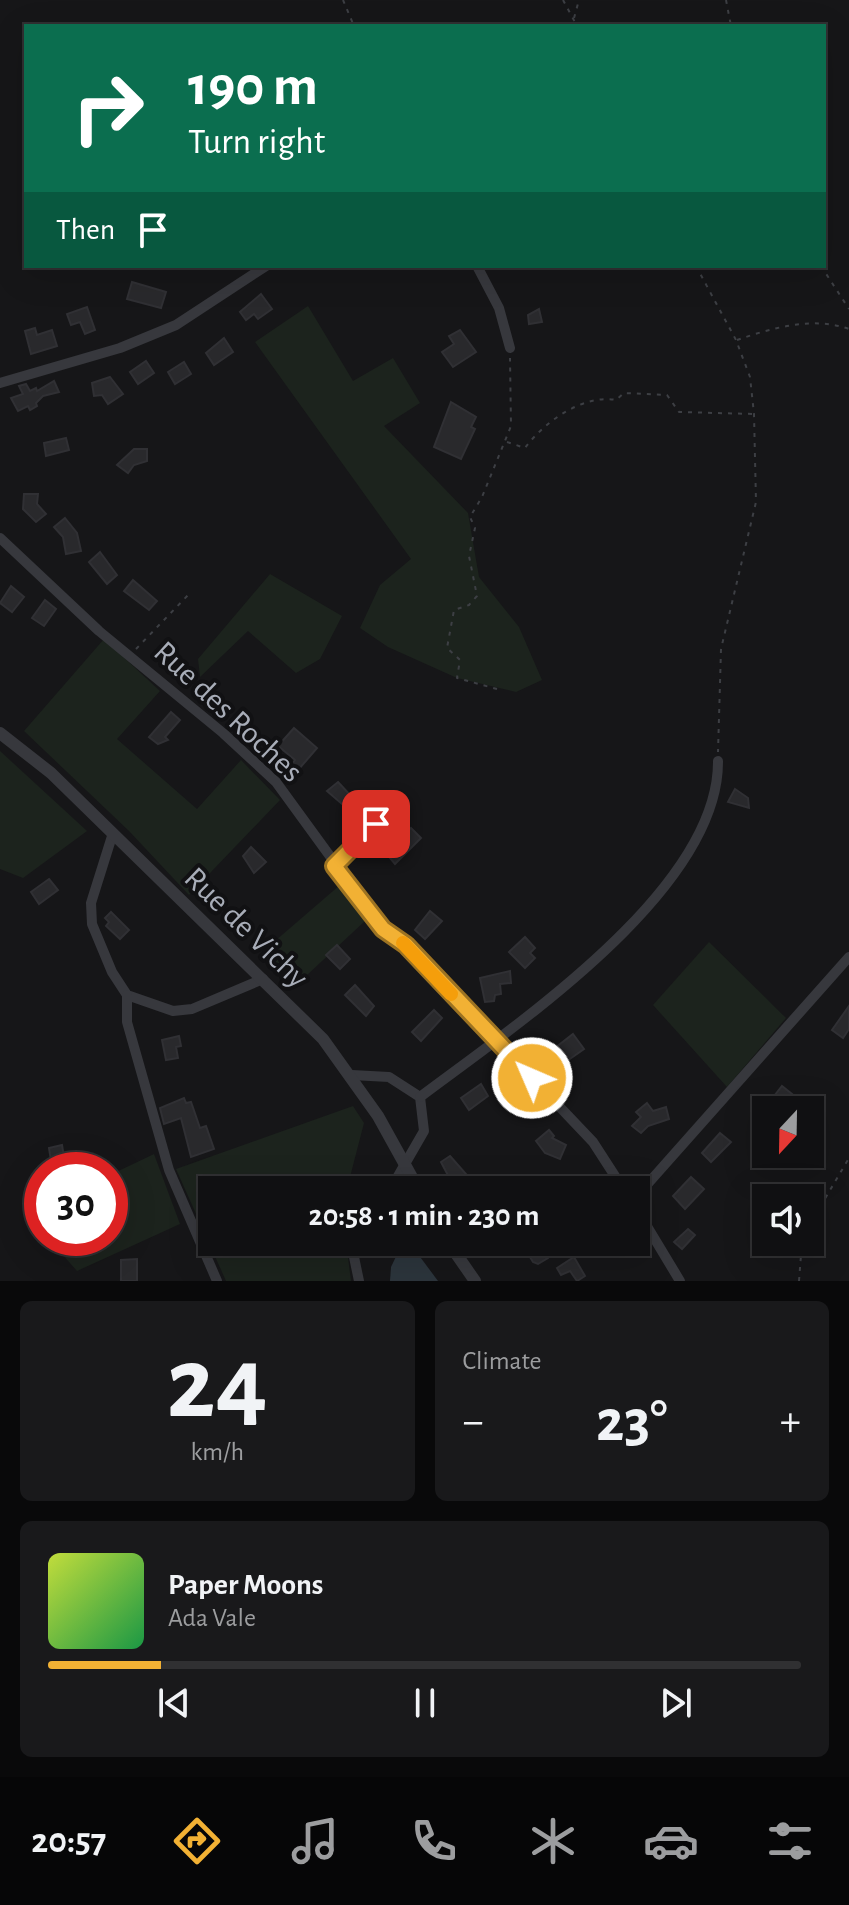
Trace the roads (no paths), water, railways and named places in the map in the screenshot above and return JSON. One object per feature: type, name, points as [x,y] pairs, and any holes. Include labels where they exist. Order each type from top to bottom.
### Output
[{"type":"street","points":[[0,383],[108,352],[176,325],[263,268]]},
{"type":"street","points":[[478,268],[499,308],[510,348]]},
{"type":"street","name":"Rue des Roches","points":[[0,538],[276,782],[383,929],[406,945],[593,1142],[615,1176]]},
{"type":"street","name":"Rue de Vichy","points":[[0,733],[51,773],[323,1039],[352,1075],[411,1176]]},
{"type":"street","points":[[420,1097],[587,968],[654,899],[693,845],[709,813],[716,793],[718,761]]},
{"type":"street","points":[[113,833],[91,903],[92,924],[112,972],[127,995],[127,1022],[169,1170],[217,1281]]},
{"type":"street","points":[[650,1181],[849,957]]},
{"type":"street","points":[[127,995],[173,1011],[192,1009],[263,979]]},
{"type":"street","points":[[352,1075],[389,1077],[420,1097]]},
{"type":"street","points":[[399,1176],[424,1131],[420,1097]]},
{"type":"street","points":[[650,1231],[680,1281]]},
{"type":"street","points":[[354,1256],[359,1281]]},
{"type":"street","points":[[458,1256],[475,1281]]},
{"type":"lane","points":[[335,864],[376,824]]}]
